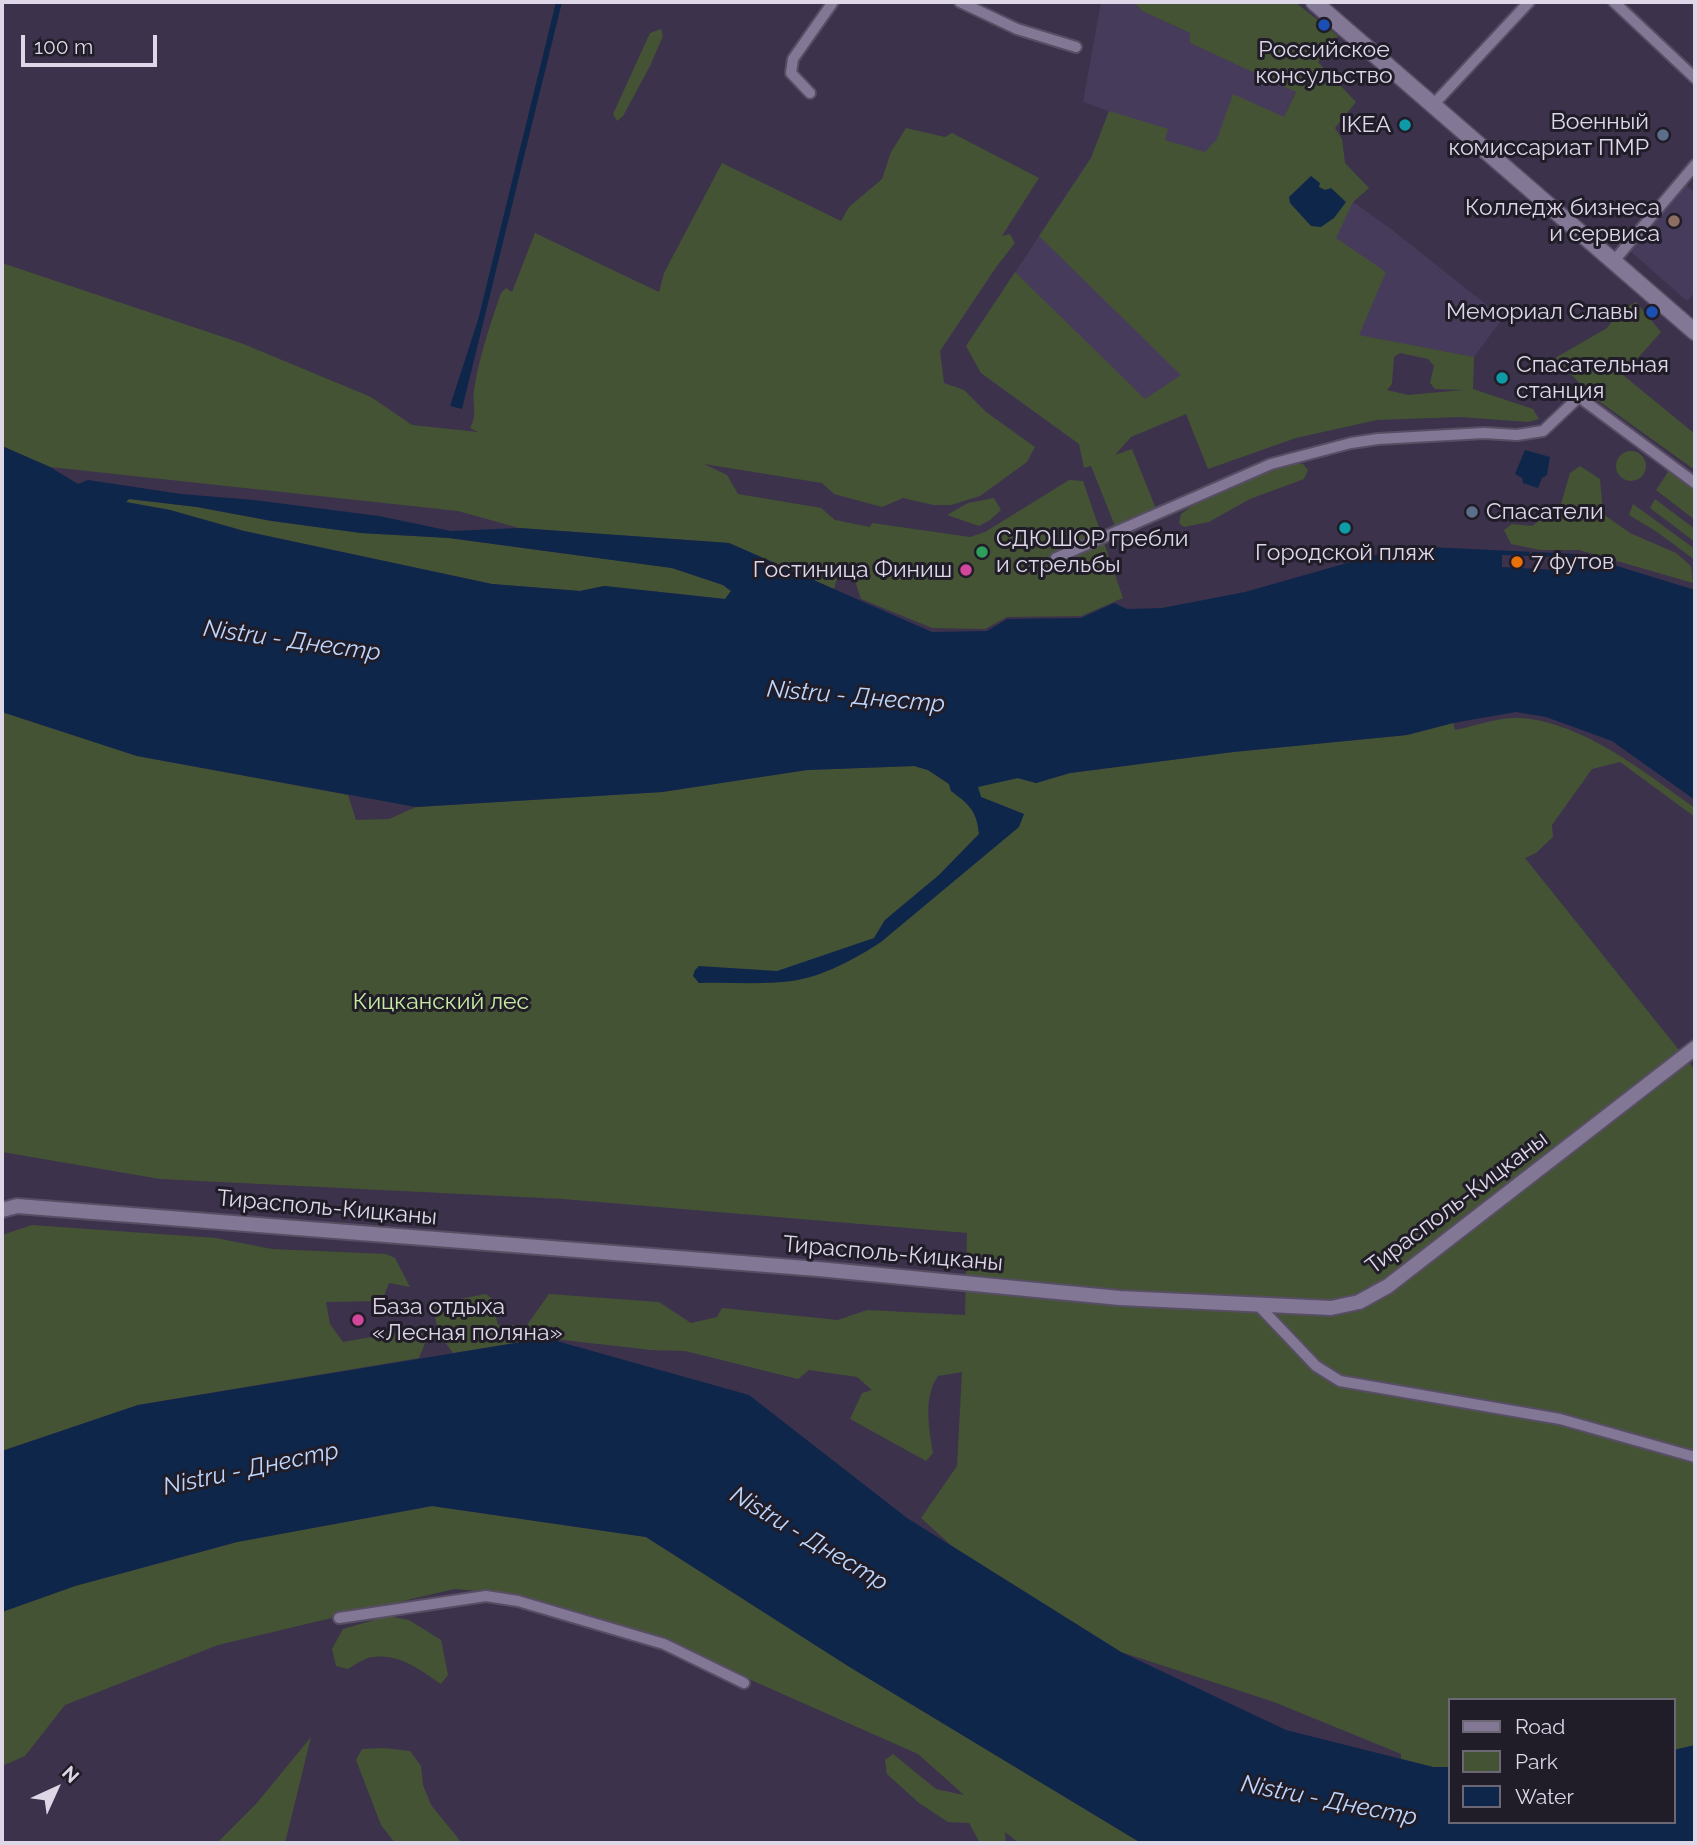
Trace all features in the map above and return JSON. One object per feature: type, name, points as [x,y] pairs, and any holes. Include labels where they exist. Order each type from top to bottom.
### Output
[{"type":"main road","points":[[1314,2],[1695,332]]},
{"type":"street","points":[[810,93],[791,73],[793,59],[833,2]]},
{"type":"street","points":[[960,2],[1017,29],[1076,47]]},
{"type":"street","points":[[1433,105],[1529,2]]},
{"type":"street","points":[[1614,2],[1695,78]]},
{"type":"street","points":[[1613,262],[1695,165]]},
{"type":"street","points":[[1056,558],[1271,464],[1351,443],[1378,439],[1484,433],[1517,435],[1543,431],[1579,397],[1695,483]]},
{"type":"street","name":"Тирасполь-Кицканы","points":[[2,1210],[17,1206],[818,1269],[1120,1298],[1306,1308],[1343,1306],[1359,1303],[1378,1293],[1695,1048]]},
{"type":"street","points":[[1259,1306],[1316,1366],[1340,1381],[1560,1419],[1695,1457]]},
{"type":"street","points":[[339,1618],[486,1596],[518,1601],[664,1644],[744,1682]]},
{"type":"shaded area","points":[[1101,2],[1134,2],[1142,11],[1190,33],[1190,43],[1296,91],[1272,144],[1391,229],[1503,318],[1474,357],[1266,318],[1079,444],[981,373],[966,346],[1091,158],[1109,111],[1083,102]]},
{"type":"shaded area","name":"Колледж бизнеса и сервиса","points":[[1685,184],[1695,193],[1695,292],[1687,301],[1629,250]]},
{"type":"green space","points":[[1134,2],[1295,2],[1338,36],[1318,62],[1356,102],[1335,128],[1342,139],[1345,163],[1369,188],[1353,202],[1336,238],[1386,272],[1359,335],[1474,357],[1473,389],[1533,409],[1539,419],[1528,422],[1460,417],[1377,420],[1296,438],[1208,469],[1186,414],[1131,437],[1115,455],[1132,449],[1156,509],[1115,526],[1091,466],[1084,468],[1079,444],[981,373],[966,346],[1015,272],[1145,399],[1181,375],[1039,236],[1091,158],[1109,111],[1168,129],[1165,140],[1205,152],[1217,139],[1233,94],[1284,117],[1296,92],[1190,43],[1190,33],[1142,11]],"holes":[[[1400,353],[1428,359],[1434,366],[1430,383],[1435,389],[1463,390],[1408,395],[1387,390],[1392,384],[1394,357]]]},
{"type":"green space","points":[[661,29],[663,36],[650,66],[623,116],[617,121],[613,114],[650,33]]},
{"type":"green space","points":[[906,128],[945,137],[952,133],[1039,178],[1002,236],[1010,234],[1015,243],[940,351],[944,383],[964,390],[986,412],[1035,447],[1027,462],[980,496],[951,505],[933,505],[903,498],[882,507],[834,494],[822,483],[704,464],[727,475],[738,494],[821,508],[835,520],[870,527],[872,523],[970,537],[985,532],[1069,480],[1083,481],[1123,598],[1081,616],[1007,617],[985,629],[932,628],[861,599],[850,566],[838,574],[834,589],[729,543],[519,528],[458,511],[50,467],[2,446],[2,263],[241,343],[371,397],[412,425],[478,432],[470,428],[474,419],[476,378],[485,341],[501,293],[506,288],[512,292],[535,233],[659,292],[664,273],[722,163],[841,221],[849,207],[882,179],[891,152]]},
{"type":"green space","points":[[1636,302],[1661,332],[1623,375],[1695,434],[1695,470],[1593,397],[1555,358],[1607,328],[1620,311]]},
{"type":"green space","points":[[1631,451],[1642,455],[1646,466],[1642,477],[1631,481],[1620,477],[1616,466],[1620,455]]},
{"type":"green space","points":[[1286,463],[1303,464],[1308,470],[1304,479],[1250,499],[1209,522],[1184,527],[1179,523],[1181,514],[1192,506]]},
{"type":"green space","points":[[1580,466],[1600,479],[1603,514],[1630,533],[1676,553],[1691,566],[1693,583],[1579,550],[1540,550],[1511,544],[1504,530],[1512,524],[1532,526],[1561,504],[1570,473]]},
{"type":"green space","points":[[1670,469],[1695,488],[1695,520],[1656,490]]},
{"type":"green space","points":[[994,498],[1001,510],[979,526],[947,515],[968,503]]},
{"type":"green space","points":[[129,499],[361,533],[449,538],[672,568],[723,585],[731,591],[725,599],[605,586],[580,591],[492,584],[244,531],[170,510],[124,502]]},
{"type":"green space","points":[[1655,499],[1695,529],[1695,542],[1650,508]]},
{"type":"green space","points":[[1633,504],[1695,549],[1695,560],[1629,515]]},
{"type":"green space","name":"Кицканский лес","points":[[2,712],[137,756],[348,795],[356,820],[389,819],[416,807],[662,792],[807,770],[914,766],[928,770],[949,784],[951,791],[967,804],[974,814],[979,834],[939,875],[885,920],[874,938],[1023,814],[981,797],[977,786],[1018,778],[1036,783],[1070,773],[1233,752],[1407,735],[1453,723],[1455,730],[1495,720],[1519,718],[1566,728],[1612,751],[1695,808],[1695,817],[1620,762],[1592,769],[1552,825],[1553,837],[1536,853],[1525,858],[1695,1070],[1695,1745],[1676,1750],[1676,1698],[1448,1698],[1448,1767],[1433,1767],[1401,1759],[1401,1754],[1274,1702],[1121,1652],[952,1546],[921,1518],[957,1466],[962,1372],[938,1376],[933,1384],[928,1413],[933,1453],[926,1461],[850,1419],[862,1393],[872,1390],[857,1377],[809,1370],[798,1379],[685,1351],[651,1350],[546,1338],[453,1353],[439,1334],[433,1310],[438,1303],[486,1294],[491,1298],[498,1325],[527,1325],[549,1294],[659,1302],[691,1323],[717,1317],[722,1308],[838,1320],[867,1310],[965,1315],[967,1233],[563,1199],[160,1179],[2,1152]]},
{"type":"green space","points":[[32,1225],[216,1238],[272,1249],[386,1254],[395,1258],[410,1287],[389,1283],[382,1301],[326,1302],[330,1324],[343,1342],[400,1332],[422,1333],[426,1341],[419,1358],[138,1405],[2,1451],[2,1235]]},
{"type":"green space","points":[[432,1506],[646,1537],[848,1666],[1141,1843],[1019,1843],[1005,1832],[1006,1843],[980,1843],[969,1823],[948,1822],[919,1803],[887,1774],[885,1760],[893,1754],[936,1789],[964,1795],[918,1754],[672,1645],[504,1593],[454,1589],[218,1645],[65,1705],[25,1756],[2,1766],[2,1612],[75,1586],[237,1542]]},
{"type":"green space","points":[[388,1616],[409,1620],[441,1640],[448,1675],[441,1684],[407,1663],[388,1657],[368,1658],[348,1669],[336,1666],[332,1649],[343,1629]]},
{"type":"green space","points":[[311,1737],[285,1843],[217,1843],[256,1804]]},
{"type":"green space","points":[[362,1749],[410,1751],[421,1766],[423,1785],[431,1805],[462,1843],[395,1843],[381,1825],[356,1760]]},
{"type":"water","points":[[556,2],[562,2],[462,409],[450,406],[478,320]]},
{"type":"water","points":[[1311,176],[1320,183],[1319,187],[1325,190],[1331,188],[1346,202],[1334,218],[1321,227],[1311,226],[1290,203],[1289,197]]},
{"type":"water","name":"Nistru - Днестр","points":[[2,446],[50,467],[78,484],[88,480],[181,494],[254,500],[379,516],[451,531],[519,528],[729,543],[932,632],[987,631],[1007,619],[1081,618],[1114,603],[1127,609],[1162,608],[1245,592],[1407,546],[1578,554],[1695,590],[1695,800],[1612,741],[1546,717],[1516,712],[1453,723],[1407,735],[1233,752],[1070,773],[1036,783],[1018,778],[978,787],[981,797],[1024,814],[1019,827],[881,942],[827,971],[803,979],[781,982],[699,983],[693,976],[699,966],[777,971],[874,938],[885,920],[939,875],[979,834],[974,814],[967,804],[951,791],[949,784],[928,770],[914,766],[807,770],[662,792],[416,807],[137,756],[2,712]],"holes":[[[129,499],[361,533],[449,538],[672,568],[723,585],[731,591],[725,599],[604,586],[580,591],[492,584],[244,531],[170,510],[126,502]]]},
{"type":"water","points":[[1525,450],[1550,457],[1547,475],[1542,478],[1538,488],[1523,483],[1522,478],[1515,474]]},
{"type":"water","name":"Nistru - Днестр","points":[[546,1338],[749,1395],[907,1518],[1121,1652],[1286,1730],[1433,1767],[1448,1767],[1448,1824],[1676,1824],[1676,1750],[1695,1745],[1695,1843],[1141,1843],[848,1666],[646,1537],[432,1506],[237,1542],[75,1586],[2,1612],[2,1451],[138,1405]]},
{"type":"pier","points":[[1530,550],[1532,556],[1557,557],[1557,570],[1502,567],[1502,555],[1529,556]]},
{"type":"place","name":"Российское консульство","points":[[1324,25]]},
{"type":"place","name":"IKEA","points":[[1405,125]]},
{"type":"place","name":"Военный комиссариат ПМР","points":[[1663,135]]},
{"type":"place","name":"Колледж бизнеса и сервиса","points":[[1674,221]]},
{"type":"place","name":"Мемориал Славы","points":[[1652,312]]},
{"type":"place","name":"Спасательная станция","points":[[1502,378]]},
{"type":"place","name":"Спасатели","points":[[1472,512]]},
{"type":"place","name":"Городской пляж","points":[[1345,528]]},
{"type":"place","name":"СДЮШОР гребли и стрельбы","points":[[982,552]]},
{"type":"place","name":"7 футов","points":[[1517,562]]},
{"type":"place","name":"Гостиница Финиш","points":[[966,570]]},
{"type":"place","name":"База отдыха «Лесная поляна»","points":[[358,1320]]}]
